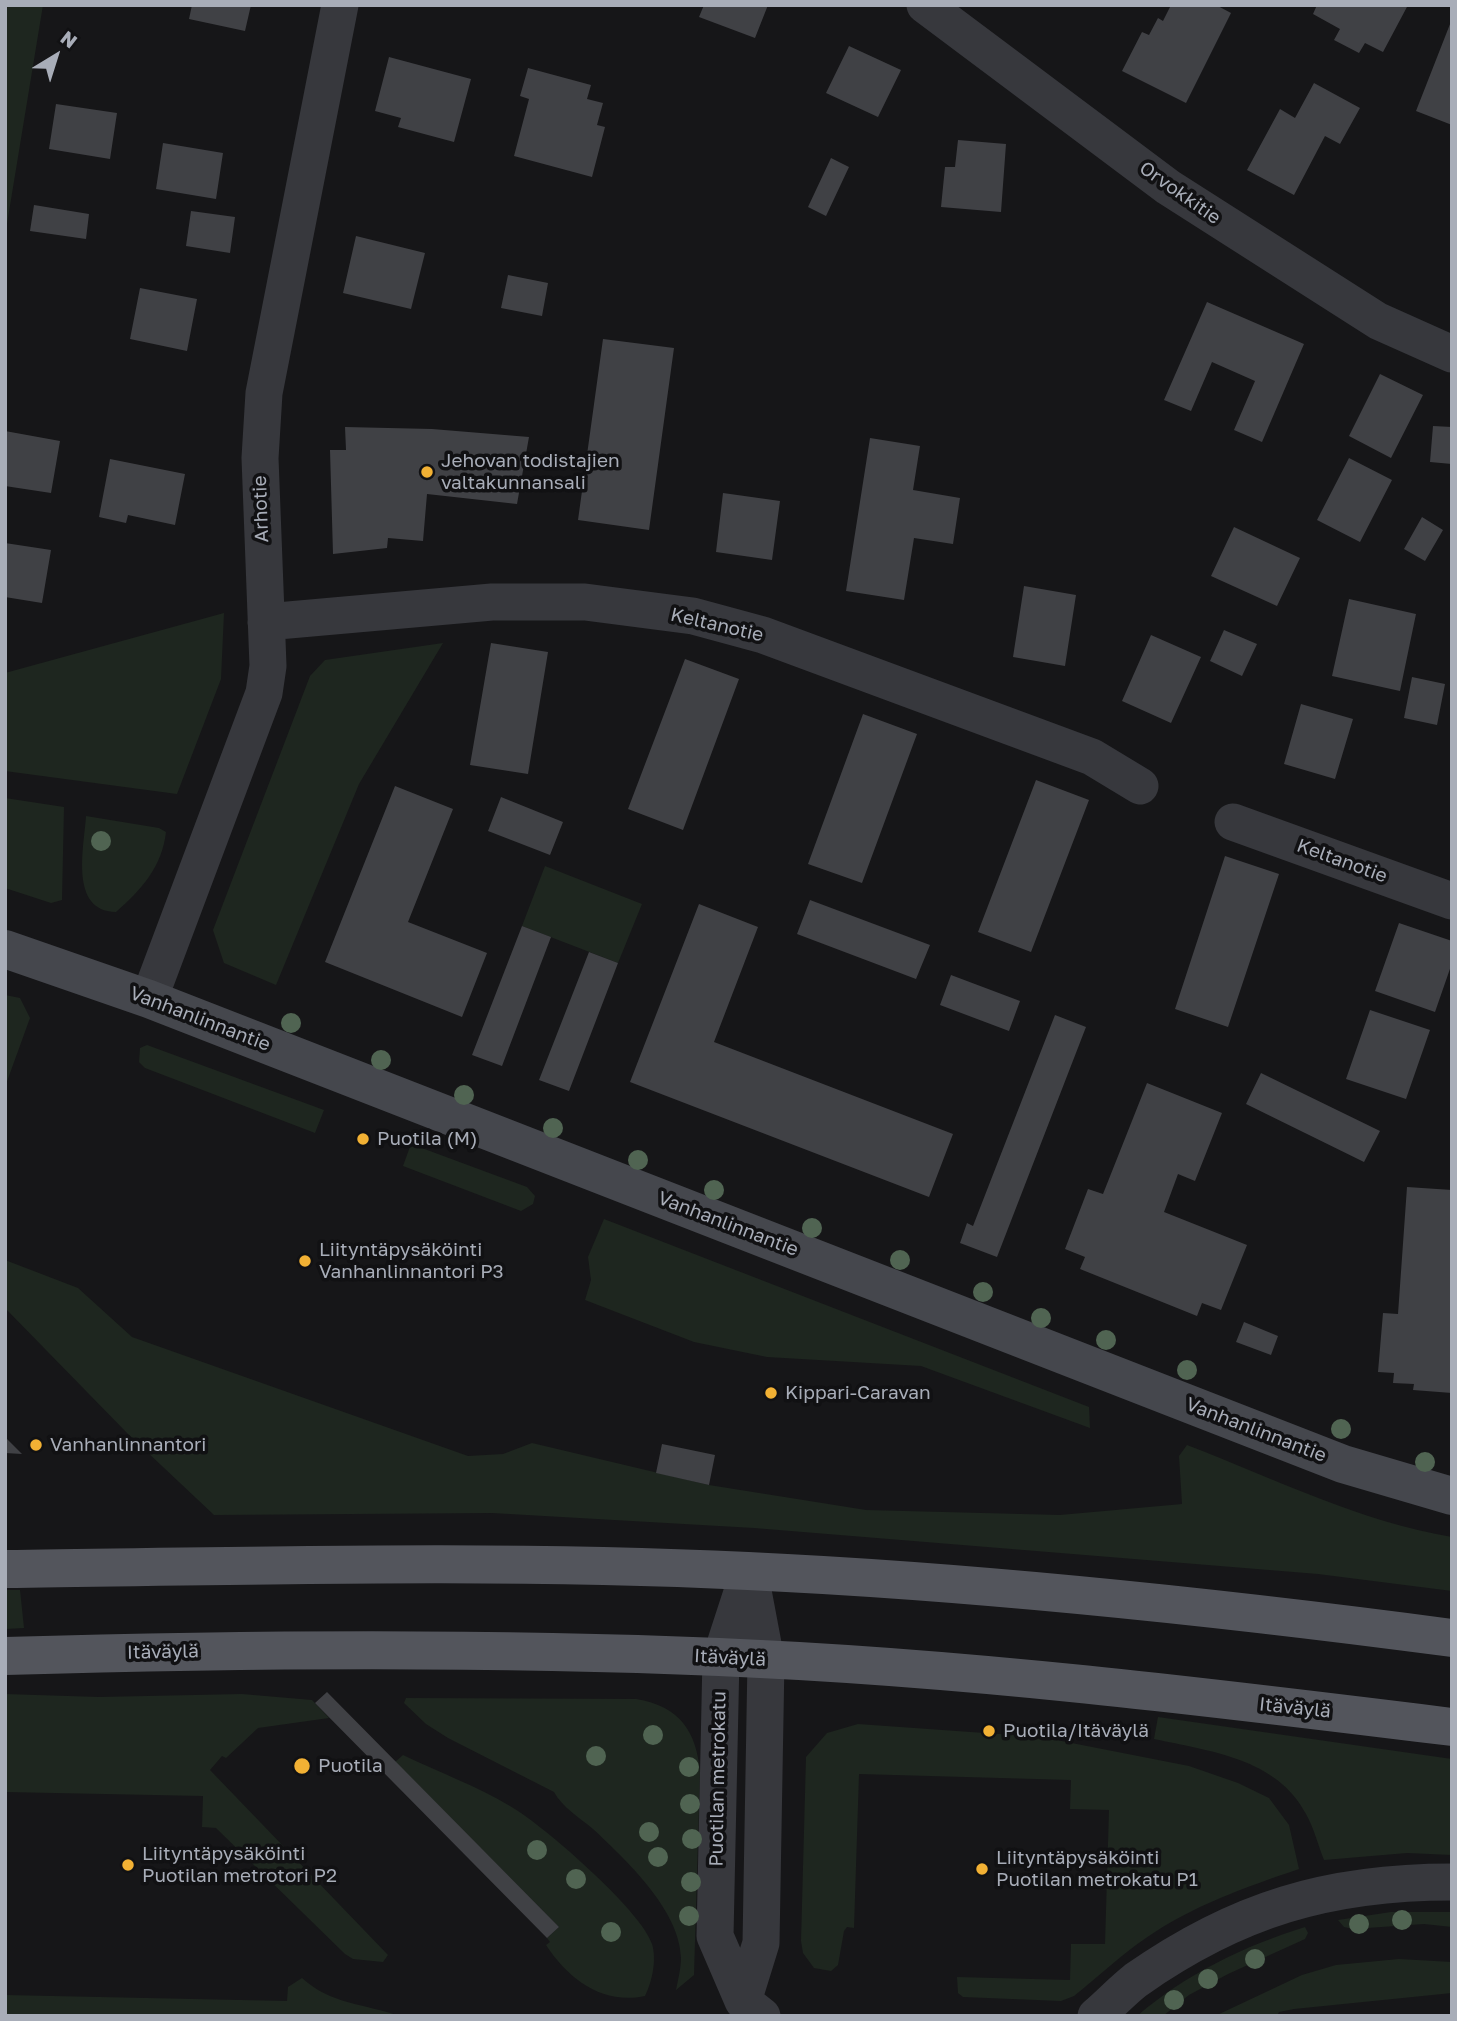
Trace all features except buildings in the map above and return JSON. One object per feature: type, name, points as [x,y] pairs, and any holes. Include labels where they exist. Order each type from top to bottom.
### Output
[{"type":"main road","name":"Vanhanlinnantie","points":[[5,950],[149,999],[1343,1464],[1452,1496]]},
{"type":"main road","points":[[5,1569],[390,1564],[749,1571],[1042,1591],[1310,1619],[1452,1638]]},
{"type":"main road","name":"Itäväylä","points":[[5,1656],[384,1650],[721,1657],[962,1673],[1452,1727]]},
{"type":"street","name":"Arhotie","points":[[149,999],[264,692],[268,666],[260,458],[264,393],[340,5]]},
{"type":"street","name":"Orvokkitie","points":[[925,5],[1168,187],[1378,321],[1452,354]]},
{"type":"street","name":"Keltanotie","points":[[266,622],[492,602],[585,602],[693,616],[764,635],[1092,757],[1140,786]]},
{"type":"street","name":"Keltanotie","points":[[1233,822],[1452,901]]},
{"type":"street","name":"Puotilan metrokatu","points":[[749,1571],[721,1657],[715,1936],[752,2008]]},
{"type":"street","name":"Puotilan metrokatu","points":[[749,1571],[766,1660],[761,1944],[752,2008]]},
{"type":"street","points":[[1096,2016],[1134,1982],[1175,1955],[1218,1930],[1268,1908],[1316,1895],[1397,1882],[1452,1882]]},
{"type":"shaded area","points":[[5,5],[43,5],[5,236]]},
{"type":"shaded area","points":[[224,613],[221,679],[177,794],[5,771],[5,673]]},
{"type":"shaded area","points":[[443,643],[359,784],[276,985],[224,963],[213,930],[310,676],[325,660]]},
{"type":"shaded area","points":[[5,798],[64,807],[62,900],[51,903],[5,888]]},
{"type":"shaded area","points":[[86,816],[159,828],[166,832],[160,856],[149,877],[116,912],[101,909],[91,901],[85,890],[82,860]]},
{"type":"shaded area","points":[[545,866],[642,904],[618,963],[522,926]]},
{"type":"shaded area","points":[[5,995],[20,998],[30,1018],[5,1087]]},
{"type":"shaded area","points":[[147,1045],[324,1110],[315,1133],[145,1068],[139,1062],[140,1048]]},
{"type":"shaded area","points":[[411,1144],[527,1187],[535,1196],[533,1204],[521,1211],[403,1166]]},
{"type":"shaded area","points":[[604,1219],[1089,1407],[1090,1428],[921,1366],[767,1357],[694,1342],[585,1300],[591,1280],[588,1257]]},
{"type":"shaded area","points":[[5,1260],[78,1288],[132,1337],[468,1456],[503,1454],[532,1443],[709,1485],[866,1510],[1060,1515],[1182,1504],[1179,1456],[1187,1445],[1351,1510],[1384,1521],[1452,1537],[1452,1591],[1318,1574],[754,1528],[492,1513],[214,1515],[128,1434],[5,1308]]},
{"type":"shaded area","points":[[5,1590],[20,1590],[24,1628],[5,1629]]},
{"type":"shaded area","points":[[5,1694],[99,1697],[242,1694],[312,1700],[329,1718],[258,1728],[226,1758],[222,1756],[210,1770],[388,1955],[383,1962],[353,1959],[345,1954],[216,1828],[202,1827],[203,1796],[5,1792]]},
{"type":"shaded area","points":[[406,1698],[636,1699],[664,1708],[675,1715],[690,1733],[700,1773],[694,1975],[676,1990],[681,1958],[671,1922],[649,1887],[606,1841],[566,1807],[554,1792],[448,1738],[426,1724],[404,1703]]},
{"type":"shaded area","points":[[1158,1717],[1452,1759],[1452,1855],[1407,1853],[1324,1860],[1306,1814],[1278,1780],[1260,1769],[1219,1753],[1154,1739]]},
{"type":"shaded area","points":[[858,1724],[1041,1737],[1189,1766],[1238,1783],[1269,1798],[1289,1825],[1299,1869],[1239,1890],[1182,1916],[1137,1945],[1074,1996],[1061,2001],[963,1997],[958,1993],[957,1977],[1070,1980],[1071,1944],[1105,1944],[1109,1810],[1070,1809],[1071,1780],[859,1774],[854,1928],[847,1927],[844,1931],[838,1965],[831,1971],[814,1968],[803,1953],[801,1941],[806,1757],[827,1733]]},
{"type":"shaded area","points":[[403,1755],[510,1806],[589,1869],[630,1911],[652,1944],[653,1971],[645,1996],[615,1997],[601,1993],[576,1979],[565,1969],[546,1945],[550,1942],[547,1938],[559,1927],[395,1762]]},
{"type":"shaded area","points":[[1391,1912],[1452,1912],[1452,1927],[1424,1924],[1353,1929],[1344,1927],[1338,1920]]},
{"type":"shaded area","points":[[1305,1927],[1308,1933],[1305,1939],[1189,1995],[1163,2016],[1137,2016],[1175,1987],[1216,1963]]},
{"type":"shaded area","points":[[1399,1959],[1452,1962],[1452,1993],[1294,2009],[1279,2012],[1277,2016],[1215,2016],[1302,1975],[1336,1965]]},
{"type":"shaded area","points":[[302,1978],[313,1987],[336,1998],[400,2016],[5,2016],[5,1995],[287,2001],[288,1987]]},
{"type":"place","name":"Jehovan todistajien valtakunnansali","points":[[427,472]]},
{"type":"place","name":"Puotila (M)","points":[[363,1139]]},
{"type":"place","name":"Liityntäpysäköinti Vanhanlinnantori P3","points":[[305,1261]]},
{"type":"place","name":"Kippari-Caravan","points":[[771,1393]]},
{"type":"place","name":"Vanhanlinnantori","points":[[36,1445]]},
{"type":"place","name":"Puotila/Itäväylä","points":[[989,1731]]},
{"type":"place","name":"Puotila","points":[[302,1766]]},
{"type":"place","name":"Liityntäpysäköinti Puotilan metrotori P2","points":[[128,1865]]},
{"type":"place","name":"Liityntäpysäköinti Puotilan metrokatu P1","points":[[982,1869]]}]
